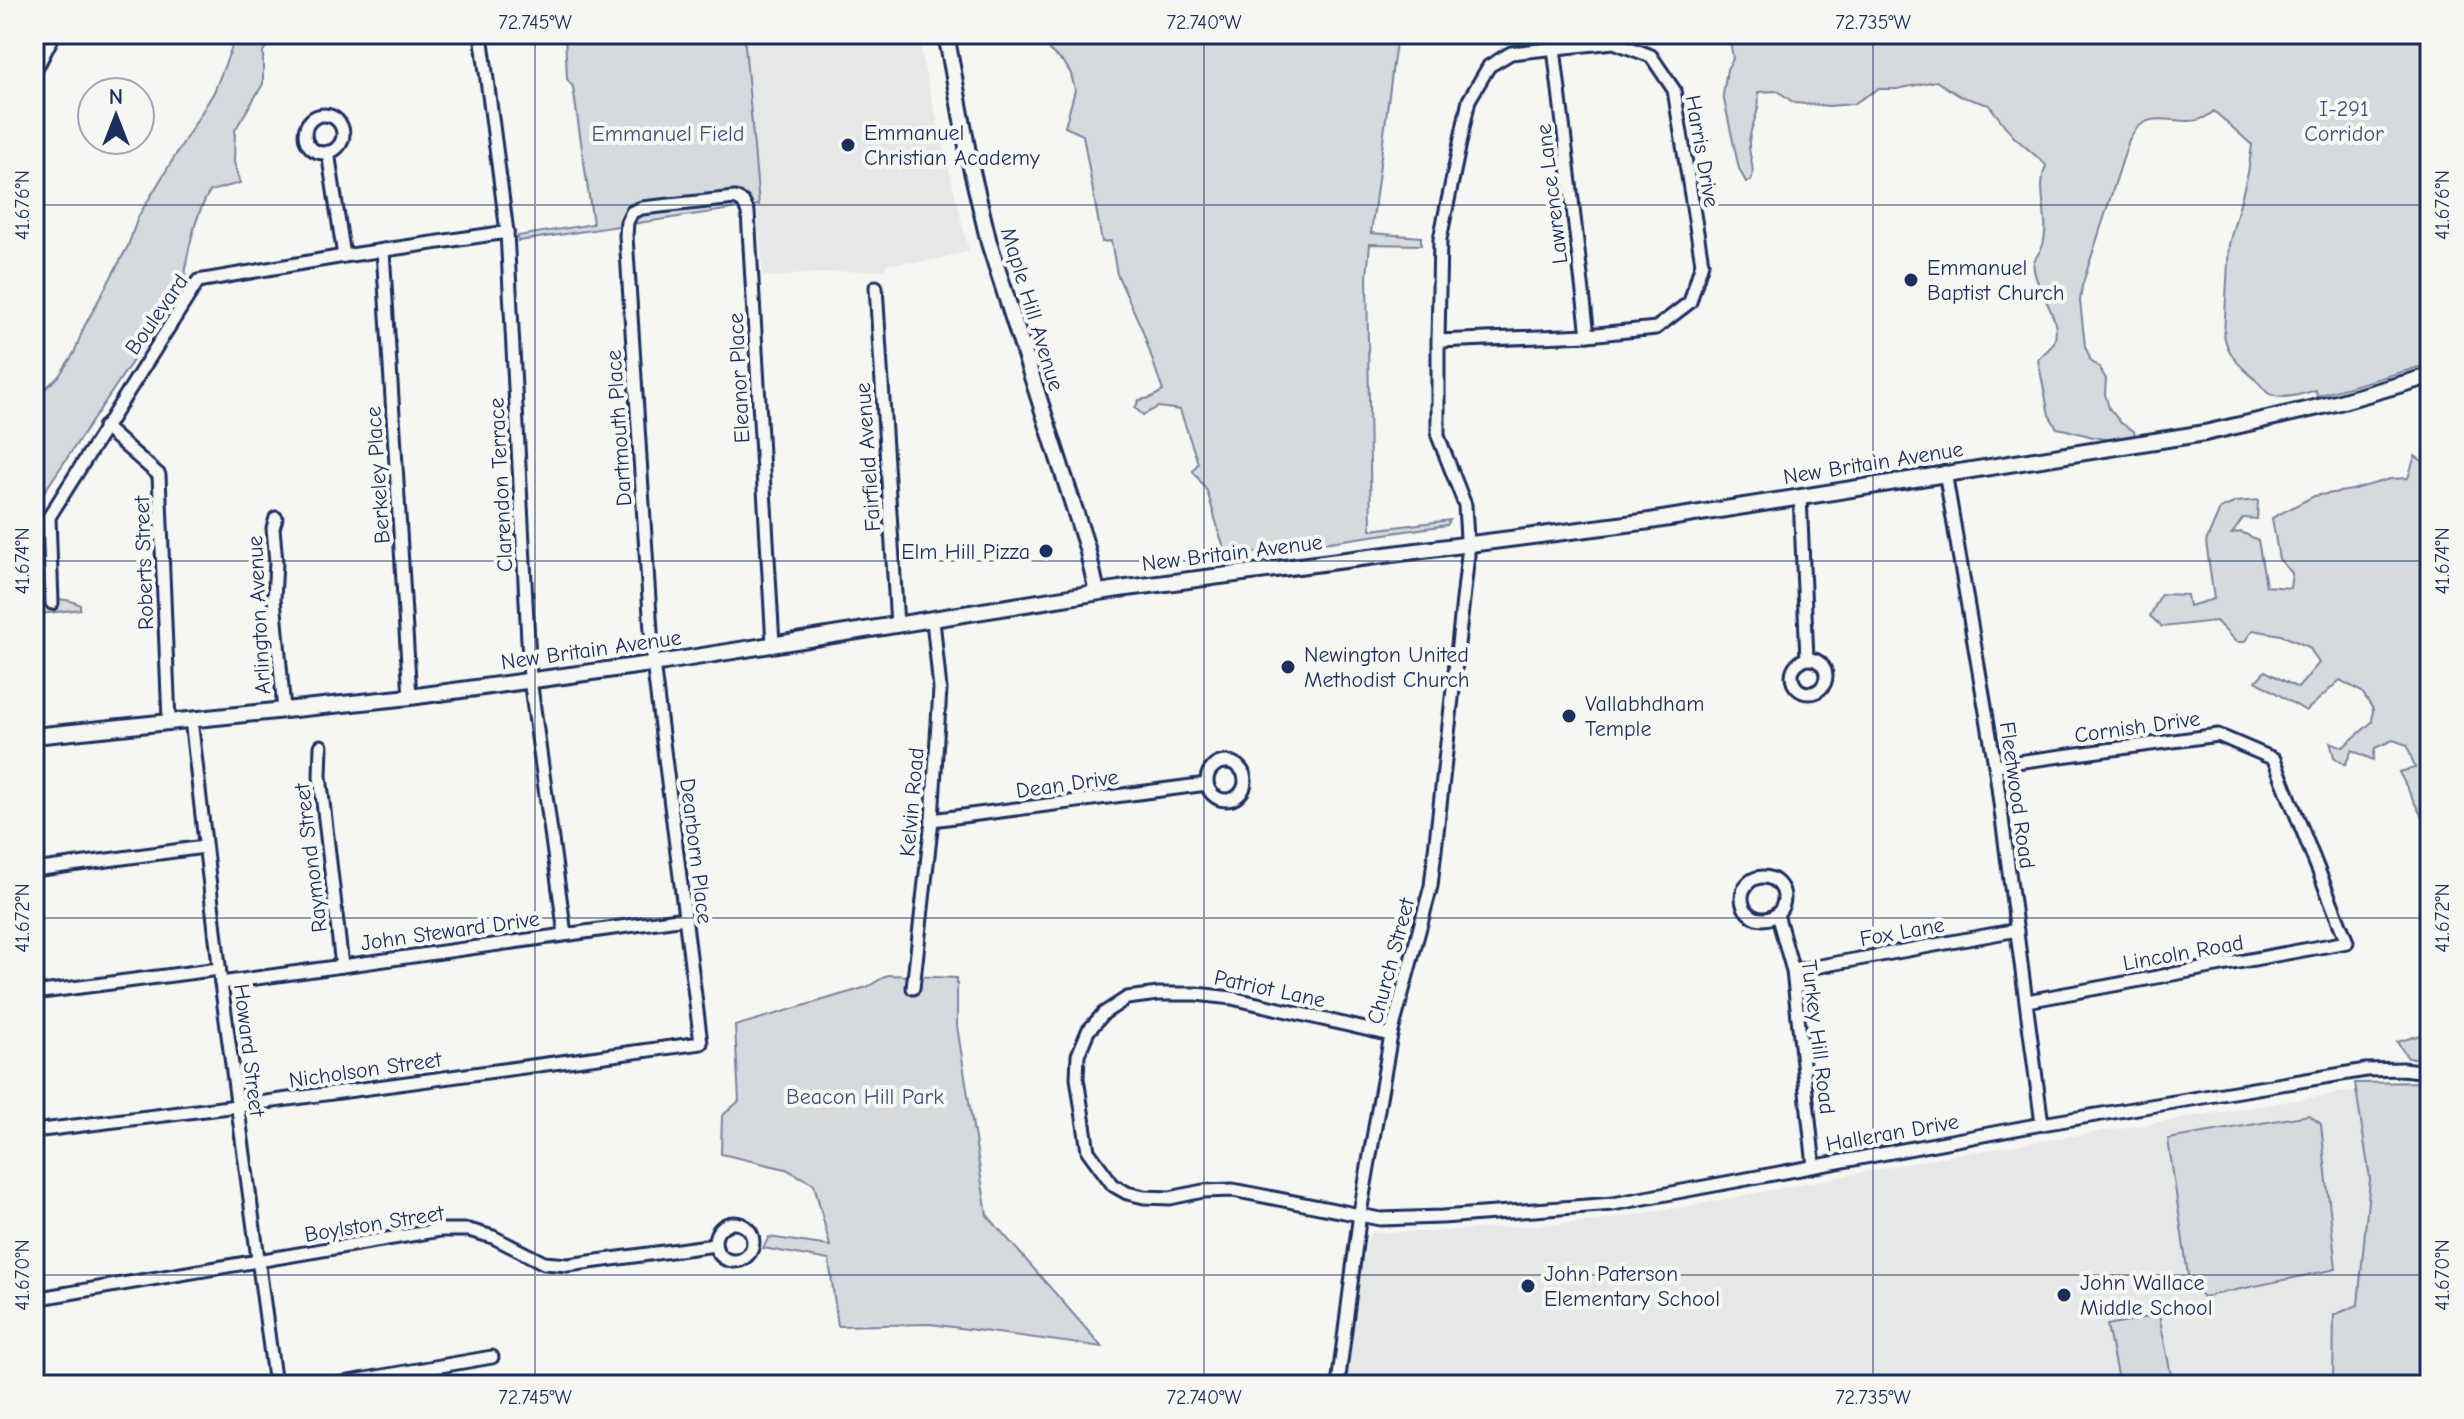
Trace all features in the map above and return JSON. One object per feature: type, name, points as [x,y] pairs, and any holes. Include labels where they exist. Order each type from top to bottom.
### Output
[{"type":"main road","name":"Maple Hill Avenue","points":[[946,34],[970,163],[989,243],[1080,525],[1097,592]]},
{"type":"main road","name":"New Britain Avenue","points":[[34,736],[410,697],[653,663],[1097,592],[1650,521],[2205,433],[2321,407],[2430,376]]},
{"type":"street","points":[[34,73],[54,34]]},
{"type":"street","name":"Clarendon Terrace","points":[[481,34],[507,232],[530,679],[565,934]]},
{"type":"street","name":"Harris Drive","points":[[1438,341],[1588,335],[1656,328],[1690,302],[1702,263],[1674,90],[1651,56],[1614,42],[1511,53],[1489,66],[1469,100],[1440,239],[1438,341],[1438,436],[1465,505],[1469,546]]},
{"type":"street","name":"Lawrence Lane","points":[[1554,48],[1588,335]]},
{"type":"street","points":[[328,152],[344,256]]},
{"type":"street","name":"Eleanor Place","points":[[653,207],[735,198],[748,212],[773,644]]},
{"type":"street","name":"Dartmouth Place","points":[[653,207],[632,212],[627,222],[626,236],[653,663]]},
{"type":"street","name":"Boulevard","points":[[52,603],[49,517],[198,281],[507,232]]},
{"type":"street","name":"Berkeley Place","points":[[383,250],[410,697]]},
{"type":"street","name":"Fairfield Avenue","points":[[876,287],[897,625]]},
{"type":"street","name":"Roberts Street","points":[[104,427],[159,475],[169,721]]},
{"type":"street","name":"Fleetwood Road","points":[[1945,472],[1995,765],[2042,1124]]},
{"type":"street","points":[[1800,496],[1807,659]]},
{"type":"street","name":"Arlington Avenue","points":[[276,518],[273,526],[276,568],[274,599],[284,710]]},
{"type":"street","name":"Church Street","points":[[1338,1385],[1360,1213],[1391,1035],[1431,886],[1469,546]]},
{"type":"street","name":"Kelvin Road","points":[[913,988],[932,820],[940,689],[933,620]]},
{"type":"street","name":"Dearborn Place","points":[[653,663],[701,1043]]},
{"type":"street","name":"Howard Street","points":[[191,719],[219,969],[275,1385]]},
{"type":"street","name":"Cornish Drive","points":[[1995,765],[2218,735],[2274,759],[2347,942]]},
{"type":"street","name":"Raymond Street","points":[[321,746],[320,776],[342,966]]},
{"type":"street","name":"Dean Drive","points":[[932,820],[1207,784]]},
{"type":"street","points":[[34,870],[204,847]]},
{"type":"street","name":"Turkey Hill Road","points":[[1777,914],[1793,971],[1814,1166]]},
{"type":"street","name":"John Steward Drive","points":[[221,983],[685,918]]},
{"type":"street","name":"Fox Lane","points":[[1793,971],[2017,930]]},
{"type":"street","name":"Lincoln Road","points":[[2027,1001],[2347,942]]},
{"type":"street","points":[[34,993],[219,969]]},
{"type":"street","name":"Patriot Lane","points":[[1360,1213],[1233,1190],[1203,1191],[1170,1198],[1127,1193],[1113,1185],[1088,1151],[1077,1078],[1078,1055],[1088,1031],[1104,1013],[1127,998],[1158,994],[1232,998],[1391,1035]]},
{"type":"street","name":"Nicholson Street","points":[[34,1131],[701,1043]]},
{"type":"street","name":"Halleran Drive","points":[[1360,1213],[1380,1219],[1442,1217],[1607,1205],[1736,1184],[1814,1166],[2042,1124],[2366,1070],[2430,1072]]},
{"type":"street","name":"Boylston Street","points":[[34,1299],[440,1230],[481,1233],[544,1263],[568,1265],[715,1245]]},
{"type":"street","points":[[331,1385],[492,1357]]},
{"type":"shaded area","name":"Emmanuel Christian Academy","points":[[744,34],[919,34],[924,68],[969,251],[929,261],[886,264],[885,269],[763,277]]},
{"type":"shaded area","name":"John Wallace Middle School","points":[[2371,1088],[2430,1385],[1347,1385],[1351,1332],[1367,1239],[1373,1232],[1428,1232],[1589,1222],[1689,1206],[1936,1158]]},
{"type":"green space","points":[[237,34],[285,34],[263,51],[263,84],[235,130],[234,162],[240,183],[210,191],[196,224],[181,289],[34,507],[34,399],[59,376],[74,353],[84,327],[128,246],[138,217],[214,92]]},
{"type":"green space","name":"Emmanuel Field","points":[[565,34],[744,34],[759,205],[518,241],[518,236],[593,224],[573,87],[567,79]]},
{"type":"green space","points":[[1052,34],[1397,34],[1371,233],[1421,237],[1421,245],[1370,244],[1367,277],[1371,530],[1450,520],[1447,525],[1240,555],[1225,552],[1207,491],[1193,471],[1198,463],[1180,410],[1158,407],[1143,415],[1135,408],[1139,400],[1163,391],[1142,329],[1117,274],[1111,241],[1102,242],[1083,135],[1065,127],[1075,90],[1065,64],[1049,50]]},
{"type":"green space","name":"I-291 Corridor","points":[[1729,34],[2430,34],[2430,364],[2317,396],[2316,390],[2288,397],[2267,392],[2241,367],[2224,335],[2229,244],[2248,173],[2252,145],[2214,111],[2192,121],[2158,119],[2138,128],[2129,140],[2082,286],[2080,301],[2085,346],[2091,361],[2106,379],[2105,394],[2109,408],[2121,423],[2134,431],[2135,436],[2104,439],[2057,428],[2049,415],[2038,360],[2053,345],[2056,333],[2034,266],[2045,237],[2044,163],[2013,136],[1989,105],[1960,96],[1936,81],[1897,89],[1878,89],[1853,104],[1829,106],[1794,103],[1778,91],[1758,92],[1749,142],[1752,176],[1751,181],[1746,182],[1739,169],[1723,95],[1727,69],[1733,59]]},
{"type":"green space","points":[[2415,456],[2430,466],[2430,833],[2399,772],[2415,768],[2407,745],[2393,740],[2375,748],[2373,760],[2352,750],[2345,765],[2334,757],[2330,742],[2343,747],[2372,722],[2373,709],[2362,692],[2340,680],[2306,711],[2256,681],[2265,671],[2298,688],[2319,663],[2309,647],[2281,635],[2253,630],[2244,642],[2236,642],[2216,621],[2162,627],[2150,616],[2161,594],[2187,595],[2189,606],[2214,599],[2206,542],[2220,509],[2236,502],[2258,500],[2257,519],[2243,518],[2232,534],[2241,532],[2258,540],[2266,586],[2290,588],[2292,573],[2279,559],[2272,518],[2314,496],[2352,490],[2390,479],[2408,478]]},
{"type":"green space","points":[[34,585],[49,598],[74,602],[80,605],[80,609],[41,614],[34,604]]},
{"type":"green space","name":"Beacon Hill Park","points":[[888,975],[957,978],[957,1026],[987,1215],[1102,1347],[930,1324],[838,1326],[829,1260],[763,1248],[769,1237],[830,1246],[814,1184],[786,1169],[721,1154],[722,1116],[739,1101],[735,1026],[867,987]]},
{"type":"green space","points":[[2430,1032],[2430,1058],[2408,1058],[2397,1042]]},
{"type":"green space","points":[[2430,1082],[2430,1385],[2333,1385],[2334,1315],[2358,1305],[2370,1179],[2355,1083]]},
{"type":"green space","points":[[2309,1115],[2321,1124],[2336,1269],[2203,1297],[2189,1282],[2168,1139]]},
{"type":"green space","points":[[2159,1315],[2173,1385],[2119,1385],[2107,1325]]},
{"type":"place","name":"Emmanuel Christian Academy","points":[[848,145]]},
{"type":"place","name":"Emmanuel Baptist Church","points":[[1911,280]]},
{"type":"place","name":"Elm Hill Pizza","points":[[1046,551]]},
{"type":"place","name":"Newington United Methodist Church","points":[[1288,667]]},
{"type":"place","name":"Vallabhdham Temple","points":[[1569,716]]},
{"type":"place","name":"John Paterson Elementary School","points":[[1528,1286]]},
{"type":"place","name":"John Wallace Middle School","points":[[2064,1295]]}]
